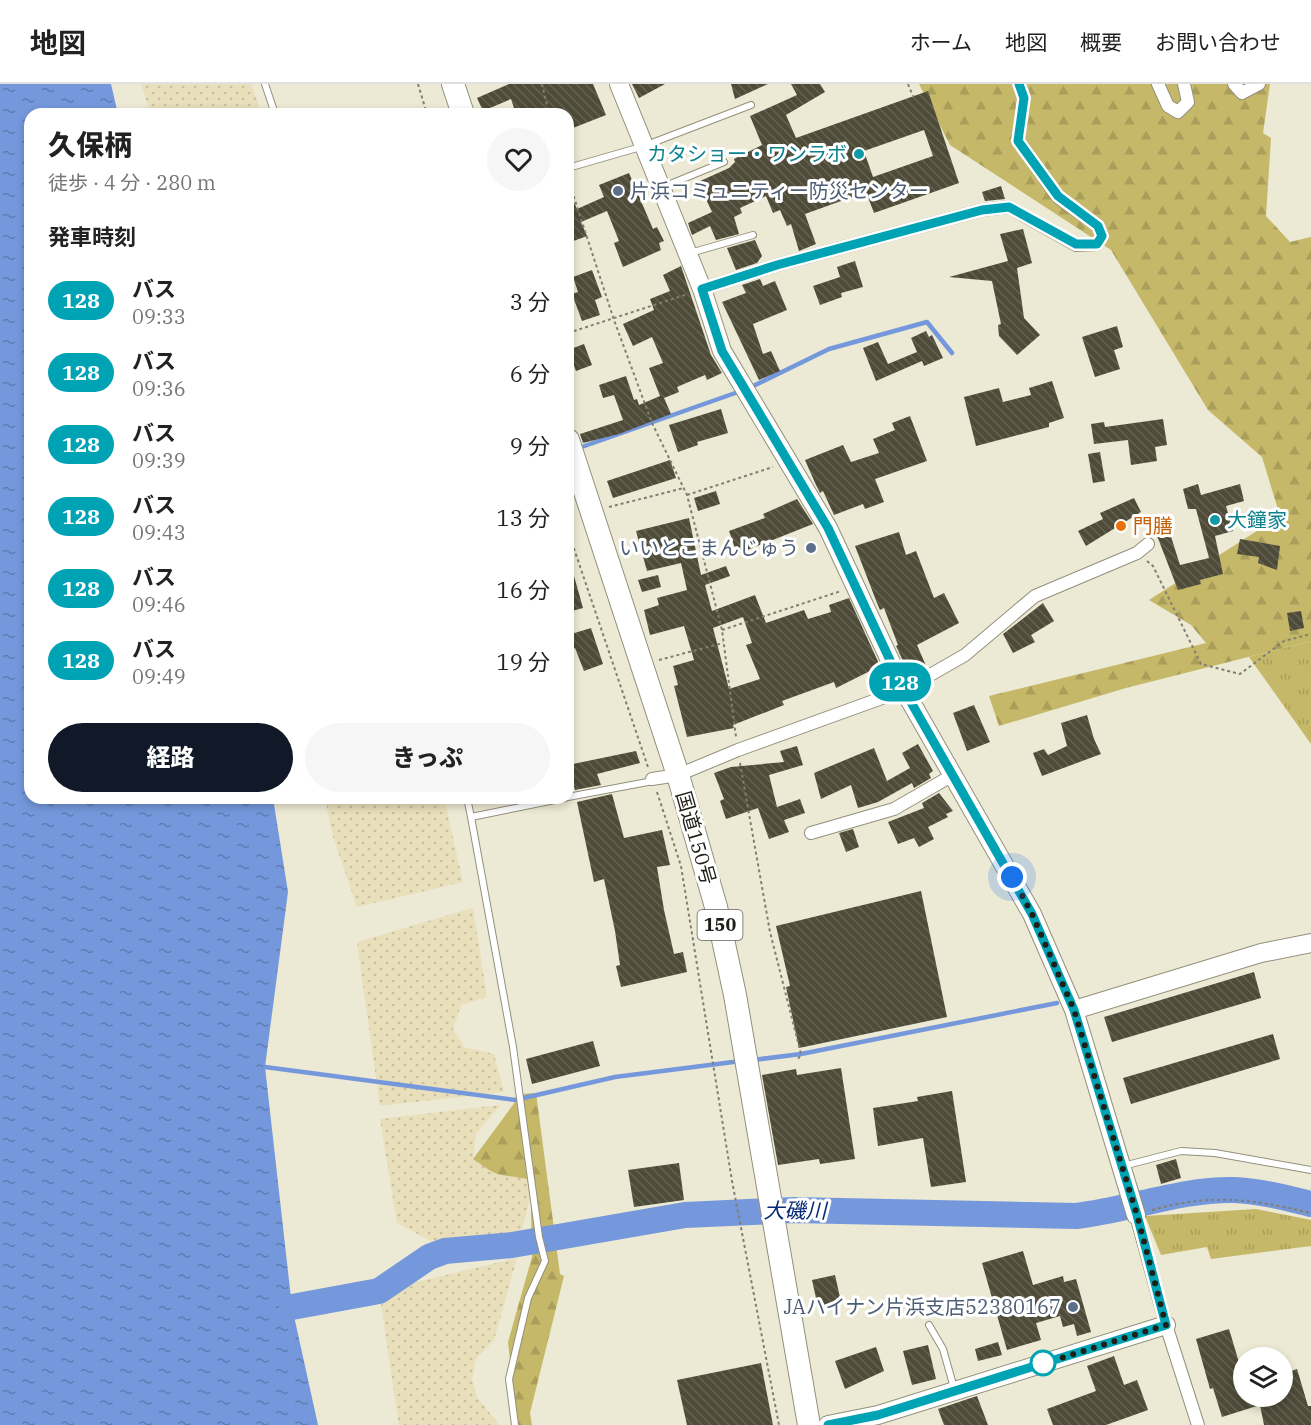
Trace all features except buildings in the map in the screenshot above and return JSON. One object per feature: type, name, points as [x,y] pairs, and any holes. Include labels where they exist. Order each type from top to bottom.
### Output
[{"type":"highway","points":[[453,84],[461,108]]},
{"type":"highway","name":"国道150号","points":[[574,458],[678,775],[717,908],[735,995],[809,1425]]},
{"type":"street","points":[[619,84],[702,289],[722,351],[828,528],[904,690],[1032,914],[1074,1010],[1136,1214],[1166,1325],[1198,1425]]},
{"type":"street","points":[[702,289],[777,265],[982,210],[1009,207],[1076,244],[1097,244],[1102,236],[1098,226],[1058,196],[1018,141],[1024,98],[1019,84]]},
{"type":"street","points":[[1158,84],[1168,106],[1178,112],[1188,102],[1184,84]]},
{"type":"street","points":[[1234,84],[1242,93],[1259,84]]},
{"type":"street","points":[[653,780],[678,775],[738,750],[904,690],[965,655],[1035,596],[1137,553],[1148,544]]},
{"type":"street","points":[[811,833],[894,810],[953,775]]},
{"type":"street","points":[[1074,1010],[1261,953],[1311,943]]},
{"type":"street","points":[[828,1425],[878,1415],[1166,1325]]},
{"type":"lane","points":[[265,84],[273,108]]},
{"type":"lane","points":[[574,166],[644,146],[751,105]]},
{"type":"lane","points":[[661,188],[723,162]]},
{"type":"lane","points":[[688,254],[753,235]]},
{"type":"lane","points":[[574,797],[653,780]]},
{"type":"lane","points":[[468,804],[521,1105],[539,1237],[545,1261],[528,1298],[509,1379],[515,1425]]},
{"type":"lane","points":[[471,817],[537,804]]},
{"type":"lane","points":[[1121,1167],[1181,1151],[1215,1153],[1311,1170]]},
{"type":"lane","points":[[929,1325],[943,1349],[955,1391]]},
{"type":"path","points":[[418,84],[425,108]]},
{"type":"path","points":[[542,84],[548,108]]},
{"type":"path","points":[[908,84],[913,96]]},
{"type":"path","points":[[574,197],[614,320],[652,423],[687,495],[722,630],[738,750],[770,932],[801,1054],[797,1060]]},
{"type":"path","points":[[574,331],[614,320],[702,289]]},
{"type":"path","points":[[687,495],[788,462]]},
{"type":"path","points":[[592,512],[684,488]]},
{"type":"path","points":[[1137,553],[1153,566],[1201,664],[1240,674],[1284,641],[1311,634]]},
{"type":"path","points":[[722,630],[855,587]]},
{"type":"path","points":[[642,664],[724,643]]},
{"type":"path","points":[[714,1059],[732,1181],[779,1425]]},
{"type":"path","points":[[1136,1214],[1211,1198],[1257,1200],[1311,1213]]},
{"type":"green space","points":[[919,84],[1270,84],[1263,133],[1271,138],[1266,216],[1290,242],[1311,237],[1311,641],[1126,688],[999,726],[989,696],[1206,643],[1191,625],[1149,600],[1280,516],[1262,457],[1208,410],[1111,250],[950,145]]},
{"type":"green space","points":[[1311,641],[1311,744],[1249,657]]},
{"type":"green space","points":[[536,1093],[560,1274],[564,1276],[530,1413],[532,1425],[517,1425],[508,1342],[532,1257],[531,1211],[535,1181],[495,1173],[473,1159],[521,1094]]},
{"type":"green space","points":[[1256,1209],[1311,1220],[1311,1246],[1211,1259],[1207,1247],[1161,1255],[1145,1216]]},
{"type":"sand","points":[[141,84],[251,84],[260,108],[149,108]]},
{"type":"sand","points":[[326,804],[445,804],[463,882],[357,907],[333,837]]},
{"type":"sand","points":[[473,908],[487,997],[461,1005],[453,1029],[464,1047],[494,1054],[504,1092],[380,1106],[357,942]]},
{"type":"sand","points":[[500,1105],[476,1134],[473,1159],[495,1174],[535,1180],[521,1233],[431,1241],[397,1223],[380,1119]]},
{"type":"sand","points":[[517,1258],[494,1340],[476,1359],[472,1379],[477,1397],[499,1425],[399,1425],[379,1291]]},
{"type":"water","points":[[0,84],[111,84],[117,108],[24,108],[24,804],[274,804],[288,892],[265,1067],[292,1307],[318,1425],[0,1425]]},
{"type":"waterway","points":[[749,388],[829,349],[927,322],[952,353]]},
{"type":"waterway","points":[[576,449],[741,391]]},
{"type":"waterway","points":[[753,1060],[801,1054],[1057,1003]]},
{"type":"waterway","points":[[265,1067],[515,1100],[615,1077],[741,1061]]},
{"type":"waterway","name":"大磯川","points":[[292,1307],[379,1291],[429,1257],[445,1251],[512,1245],[685,1215],[794,1210],[1076,1216],[1174,1196],[1234,1190],[1263,1193],[1311,1204]]},
{"type":"bus line","name":"128","points":[[828,1425],[878,1415],[1166,1325],[1137,1215],[1074,1010],[1032,914],[904,690],[828,528],[722,351],[702,289],[777,265],[982,210],[1009,207],[1046,230],[1076,244],[1097,244],[1102,236],[1098,226],[1077,213],[1058,196],[1018,141],[1024,98],[1019,84]]},
{"type":"place","name":"カタショー・ワンラボ","points":[[859,154]]},
{"type":"place","name":"片浜コミュニティー防災センター","points":[[618,191]]},
{"type":"place","name":"大鐘家","points":[[1215,520]]},
{"type":"place","name":"門膳","points":[[1121,526]]},
{"type":"place","name":"いいとこまんじゅう","points":[[811,548]]},
{"type":"place","name":"JAハイナン片浜支店52380167","points":[[1073,1307]]},
{"type":"route","points":[[1012,877],[1032,914],[1074,1010],[1137,1215],[1166,1325],[1039,1365],[1043,1363]]}]
